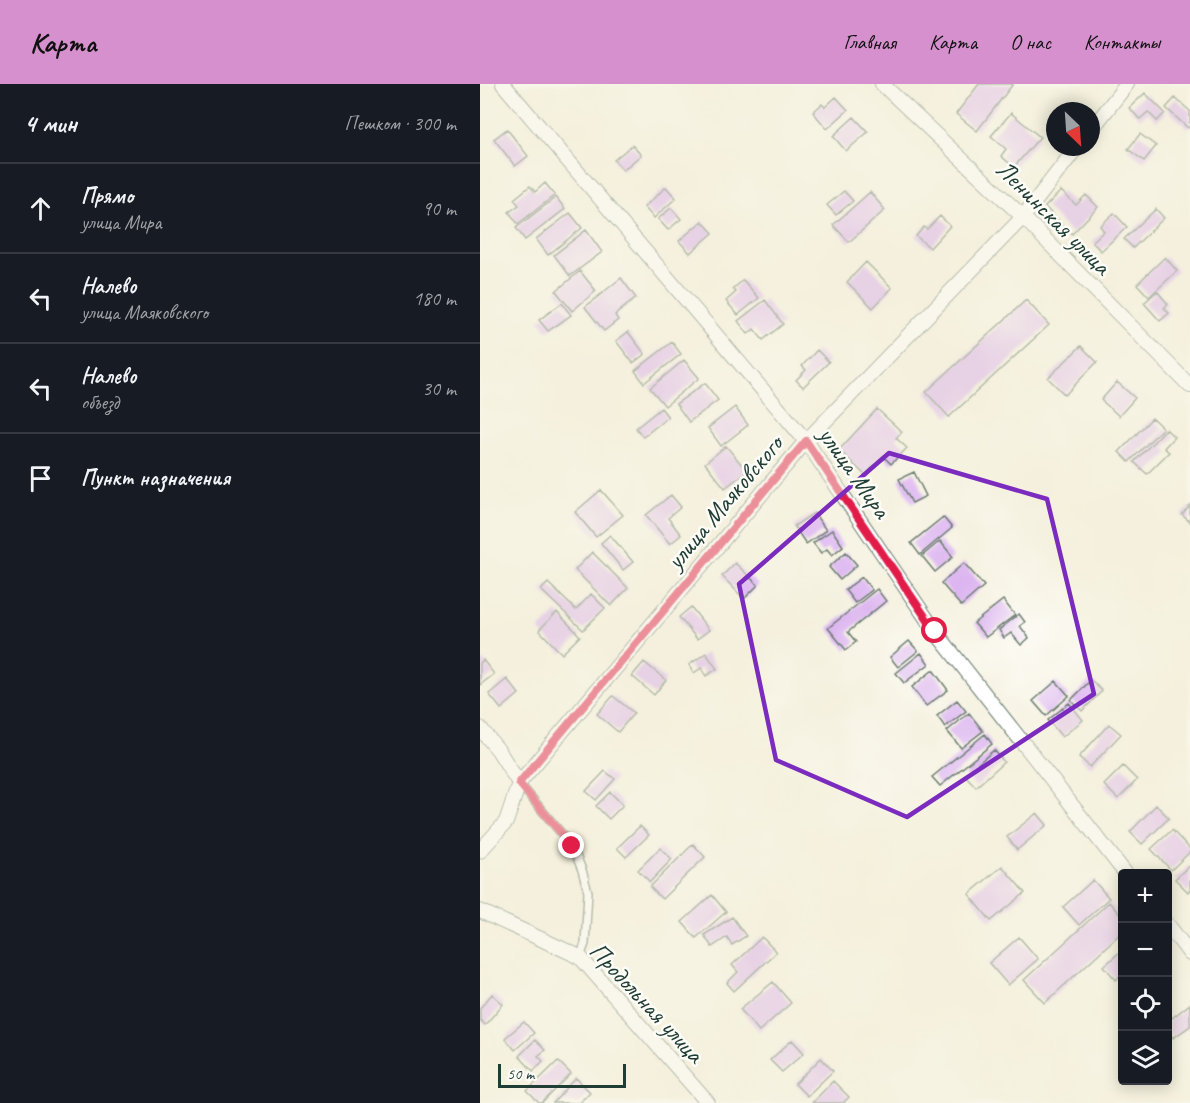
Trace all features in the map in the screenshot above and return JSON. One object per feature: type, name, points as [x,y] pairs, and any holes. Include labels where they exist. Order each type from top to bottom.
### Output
[{"type":"street","name":"улица Мира","points":[[503,84],[806,441],[935,631],[1123,869]]},
{"type":"street","name":"Ленинская улица","points":[[882,84],[1023,217],[1190,386]]},
{"type":"street","points":[[1100,118],[1127,84]]},
{"type":"street","name":"улица Маяковского","points":[[480,851],[506,822],[519,783],[806,441],[1023,217],[1070,156]]},
{"type":"street","points":[[480,728],[498,750],[519,783]]},
{"type":"street","name":"Продольная улица","points":[[480,911],[580,957],[708,1103]]},
{"type":"street","points":[[1172,932],[1190,954]]},
{"type":"lane","points":[[519,783],[572,846],[582,870],[588,892],[585,944],[580,957]]},
{"type":"highlighted area","points":[[889,453],[1047,499],[1094,694],[907,817],[776,760],[739,584]]},
{"type":"building","points":[[979,84],[1013,84],[977,131],[956,114]]},
{"type":"building","points":[[1145,93],[1165,113],[1157,121],[1148,112],[1140,119],[1129,108]]},
{"type":"building","points":[[836,97],[848,110],[827,129],[813,112],[822,104],[825,107]]},
{"type":"building","points":[[1175,98],[1190,111],[1188,128],[1166,108]]},
{"type":"building","points":[[1011,113],[1040,137],[1014,167],[1001,156],[1006,149],[991,136]]},
{"type":"building","points":[[854,117],[868,132],[846,151],[833,136]]},
{"type":"building","points":[[507,129],[528,156],[515,166],[494,139]]},
{"type":"building","points":[[1140,134],[1156,146],[1144,161],[1128,149]]},
{"type":"building","points":[[632,145],[641,155],[623,170],[614,160]]},
{"type":"building","points":[[545,183],[555,195],[518,224],[509,212],[519,205],[514,199],[530,186],[535,192]]},
{"type":"building","points":[[666,187],[676,198],[654,218],[644,207]]},
{"type":"building","points":[[844,191],[853,201],[836,215],[827,205]]},
{"type":"building","points":[[1061,191],[1076,205],[1086,195],[1098,207],[1072,234],[1045,207]]},
{"type":"building","points":[[870,192],[885,210],[849,242],[833,225]]},
{"type":"building","points":[[556,197],[565,209],[525,240],[516,228]]},
{"type":"building","points":[[671,208],[681,219],[668,230],[658,219]]},
{"type":"building","points":[[1156,209],[1164,218],[1133,248],[1124,239]]},
{"type":"building","points":[[570,213],[582,228],[548,255],[536,239]]},
{"type":"building","points":[[1114,213],[1127,227],[1101,251],[1092,242],[1104,231],[1100,226]]},
{"type":"building","points":[[940,216],[950,226],[930,248],[916,236]]},
{"type":"building","points":[[702,221],[713,233],[690,253],[679,241]]},
{"type":"building","points":[[586,230],[602,252],[570,276],[554,255]]},
{"type":"building","points":[[1165,257],[1177,271],[1149,297],[1137,284]]},
{"type":"building","points":[[866,262],[892,288],[873,308],[847,282]]},
{"type":"building","points":[[580,271],[596,291],[572,311],[556,291]]},
{"type":"building","points":[[621,278],[636,298],[615,315],[618,320],[604,331],[585,307]]},
{"type":"building","points":[[743,280],[759,298],[738,315],[726,301],[736,292],[733,289]]},
{"type":"building","points":[[1157,291],[1168,304],[1164,308],[1169,313],[1160,321],[1144,303]]},
{"type":"building","points":[[765,300],[783,324],[763,340],[754,329],[748,334],[738,321]]},
{"type":"building","points":[[1026,300],[1049,325],[949,417],[926,392]]},
{"type":"building","points":[[562,303],[571,315],[548,331],[539,320]]},
{"type":"building","points":[[628,332],[645,354],[633,363],[616,341]]},
{"type":"building","points":[[672,342],[681,354],[644,383],[635,371]]},
{"type":"building","points":[[1081,346],[1097,362],[1065,395],[1048,378]]},
{"type":"building","points":[[817,350],[829,362],[803,387],[796,380],[806,370],[802,366]]},
{"type":"building","points":[[684,360],[699,378],[665,406],[650,388]]},
{"type":"building","points":[[1117,382],[1135,398],[1119,416],[1101,400]]},
{"type":"building","points":[[705,383],[718,400],[689,422],[676,404]]},
{"type":"building","points":[[735,407],[748,425],[721,446],[708,428]]},
{"type":"building","points":[[661,408],[668,417],[643,437],[636,428]]},
{"type":"building","points":[[877,409],[902,432],[896,438],[907,448],[891,464],[883,456],[865,475],[839,450]]},
{"type":"building","points":[[1152,418],[1163,428],[1129,462],[1119,452]]},
{"type":"building","points":[[1166,429],[1174,437],[1164,448],[1169,452],[1147,474],[1134,462]]},
{"type":"building","points":[[726,446],[747,471],[725,488],[705,463]]},
{"type":"building","points":[[914,472],[926,496],[912,503],[899,479]]},
{"type":"building","points":[[601,490],[623,515],[596,537],[575,512]]},
{"type":"building","points":[[671,495],[681,507],[668,518],[681,535],[670,544],[646,515]]},
{"type":"building","points":[[1190,506],[1190,522],[1182,515]]},
{"type":"building","points":[[814,513],[826,530],[806,544],[794,526]]},
{"type":"building","points":[[943,517],[952,528],[920,555],[911,543]]},
{"type":"building","points":[[832,530],[843,546],[832,555],[827,549],[821,553],[813,543]]},
{"type":"building","points":[[610,535],[633,562],[623,570],[601,543]]},
{"type":"building","points":[[940,541],[953,557],[935,572],[922,556]]},
{"type":"building","points":[[592,552],[628,588],[611,606],[575,570]]},
{"type":"building","points":[[846,552],[857,565],[840,580],[829,567]]},
{"type":"building","points":[[735,563],[758,585],[744,599],[722,576]]},
{"type":"building","points":[[964,563],[984,586],[961,606],[941,583]]},
{"type":"building","points":[[862,577],[872,590],[855,603],[845,590]]},
{"type":"building","points":[[548,583],[576,610],[591,594],[605,608],[583,630],[541,590]]},
{"type":"building","points":[[877,589],[886,601],[848,632],[856,642],[846,650],[828,628]]},
{"type":"building","points":[[1003,600],[1015,615],[986,637],[974,623]]},
{"type":"building","points":[[691,607],[709,630],[697,639],[679,617]]},
{"type":"building","points":[[557,612],[580,636],[562,654],[539,630]]},
{"type":"building","points":[[1019,614],[1025,622],[1020,626],[1029,638],[1021,645],[1011,633],[1004,638],[999,630]]},
{"type":"building","points":[[909,641],[918,651],[898,667],[890,657]]},
{"type":"building","points":[[706,653],[717,669],[706,676],[701,668],[694,673],[689,665]]},
{"type":"building","points":[[921,653],[929,664],[904,683],[896,673]]},
{"type":"building","points":[[483,660],[494,674],[480,685],[480,663]]},
{"type":"building","points":[[644,662],[666,680],[654,695],[632,676]]},
{"type":"building","points":[[933,670],[948,690],[926,706],[912,687]]},
{"type":"building","points":[[507,679],[519,694],[501,709],[489,694]]},
{"type":"building","points":[[1091,680],[1102,691],[1082,711],[1071,700]]},
{"type":"building","points":[[1056,681],[1069,696],[1046,716],[1033,701]]},
{"type":"building","points":[[613,696],[634,713],[618,732],[597,714]]},
{"type":"building","points":[[957,700],[966,711],[945,727],[937,716]]},
{"type":"building","points":[[1069,703],[1083,720],[1062,737],[1048,720]]},
{"type":"building","points":[[969,713],[983,731],[961,748],[947,731]]},
{"type":"building","points":[[1109,724],[1121,734],[1090,767],[1079,757]]},
{"type":"building","points":[[985,734],[992,744],[940,786],[932,777]]},
{"type":"building","points":[[994,750],[1004,762],[976,787],[965,775]]},
{"type":"building","points":[[1123,766],[1137,780],[1118,799],[1104,785]]},
{"type":"building","points":[[605,771],[615,779],[596,800],[586,791]]},
{"type":"building","points":[[610,792],[623,805],[609,819],[596,806]]},
{"type":"building","points":[[1156,805],[1169,818],[1142,844],[1130,832]]},
{"type":"building","points":[[1037,813],[1047,825],[1017,850],[1007,837]]},
{"type":"building","points":[[640,826],[649,835],[626,857],[617,848]]},
{"type":"building","points":[[1172,830],[1190,849],[1190,852],[1170,869],[1151,849]]},
{"type":"building","points":[[693,844],[705,857],[662,899],[650,887]]},
{"type":"building","points":[[660,848],[672,859],[650,882],[638,870]]},
{"type":"building","points":[[1190,865],[1190,890],[1188,892],[1175,879]]},
{"type":"building","points":[[1002,866],[1025,893],[991,921],[969,894]]},
{"type":"building","points":[[1093,880],[1109,898],[1079,925],[1063,907]]},
{"type":"building","points":[[712,895],[726,912],[696,938],[682,922]]},
{"type":"building","points":[[1109,902],[1118,912],[1118,936],[1045,1003],[1024,980]]},
{"type":"building","points":[[732,917],[746,936],[732,945],[727,937],[712,947],[704,935]]},
{"type":"building","points":[[762,937],[776,952],[734,991],[727,983],[738,972],[732,965]]},
{"type":"building","points":[[1019,937],[1038,959],[1008,985],[989,963]]},
{"type":"building","points":[[1118,954],[1118,978],[1116,980],[1104,966]]},
{"type":"building","points":[[773,982],[791,1003],[759,1031],[740,1009]]},
{"type":"building","points":[[492,994],[503,1004],[485,1025],[480,1020],[480,1008]]},
{"type":"building","points":[[1190,1004],[1190,1026],[1173,1038],[1172,1018]]},
{"type":"building","points":[[524,1022],[534,1033],[515,1050],[505,1038]]},
{"type":"building","points":[[535,1040],[545,1050],[538,1056],[543,1061],[533,1071],[519,1056]]},
{"type":"building","points":[[792,1040],[804,1053],[782,1072],[770,1060]]},
{"type":"building","points":[[821,1058],[833,1071],[807,1096],[795,1084]]},
{"type":"building","points":[[558,1061],[571,1074],[542,1103],[539,1103],[527,1091]]},
{"type":"building","points":[[576,1078],[590,1092],[579,1103],[553,1103]]},
{"type":"building","points":[[833,1081],[849,1097],[843,1103],[812,1103]]},
{"type":"route","points":[[572,846],[519,783],[806,441],[935,631]]}]
